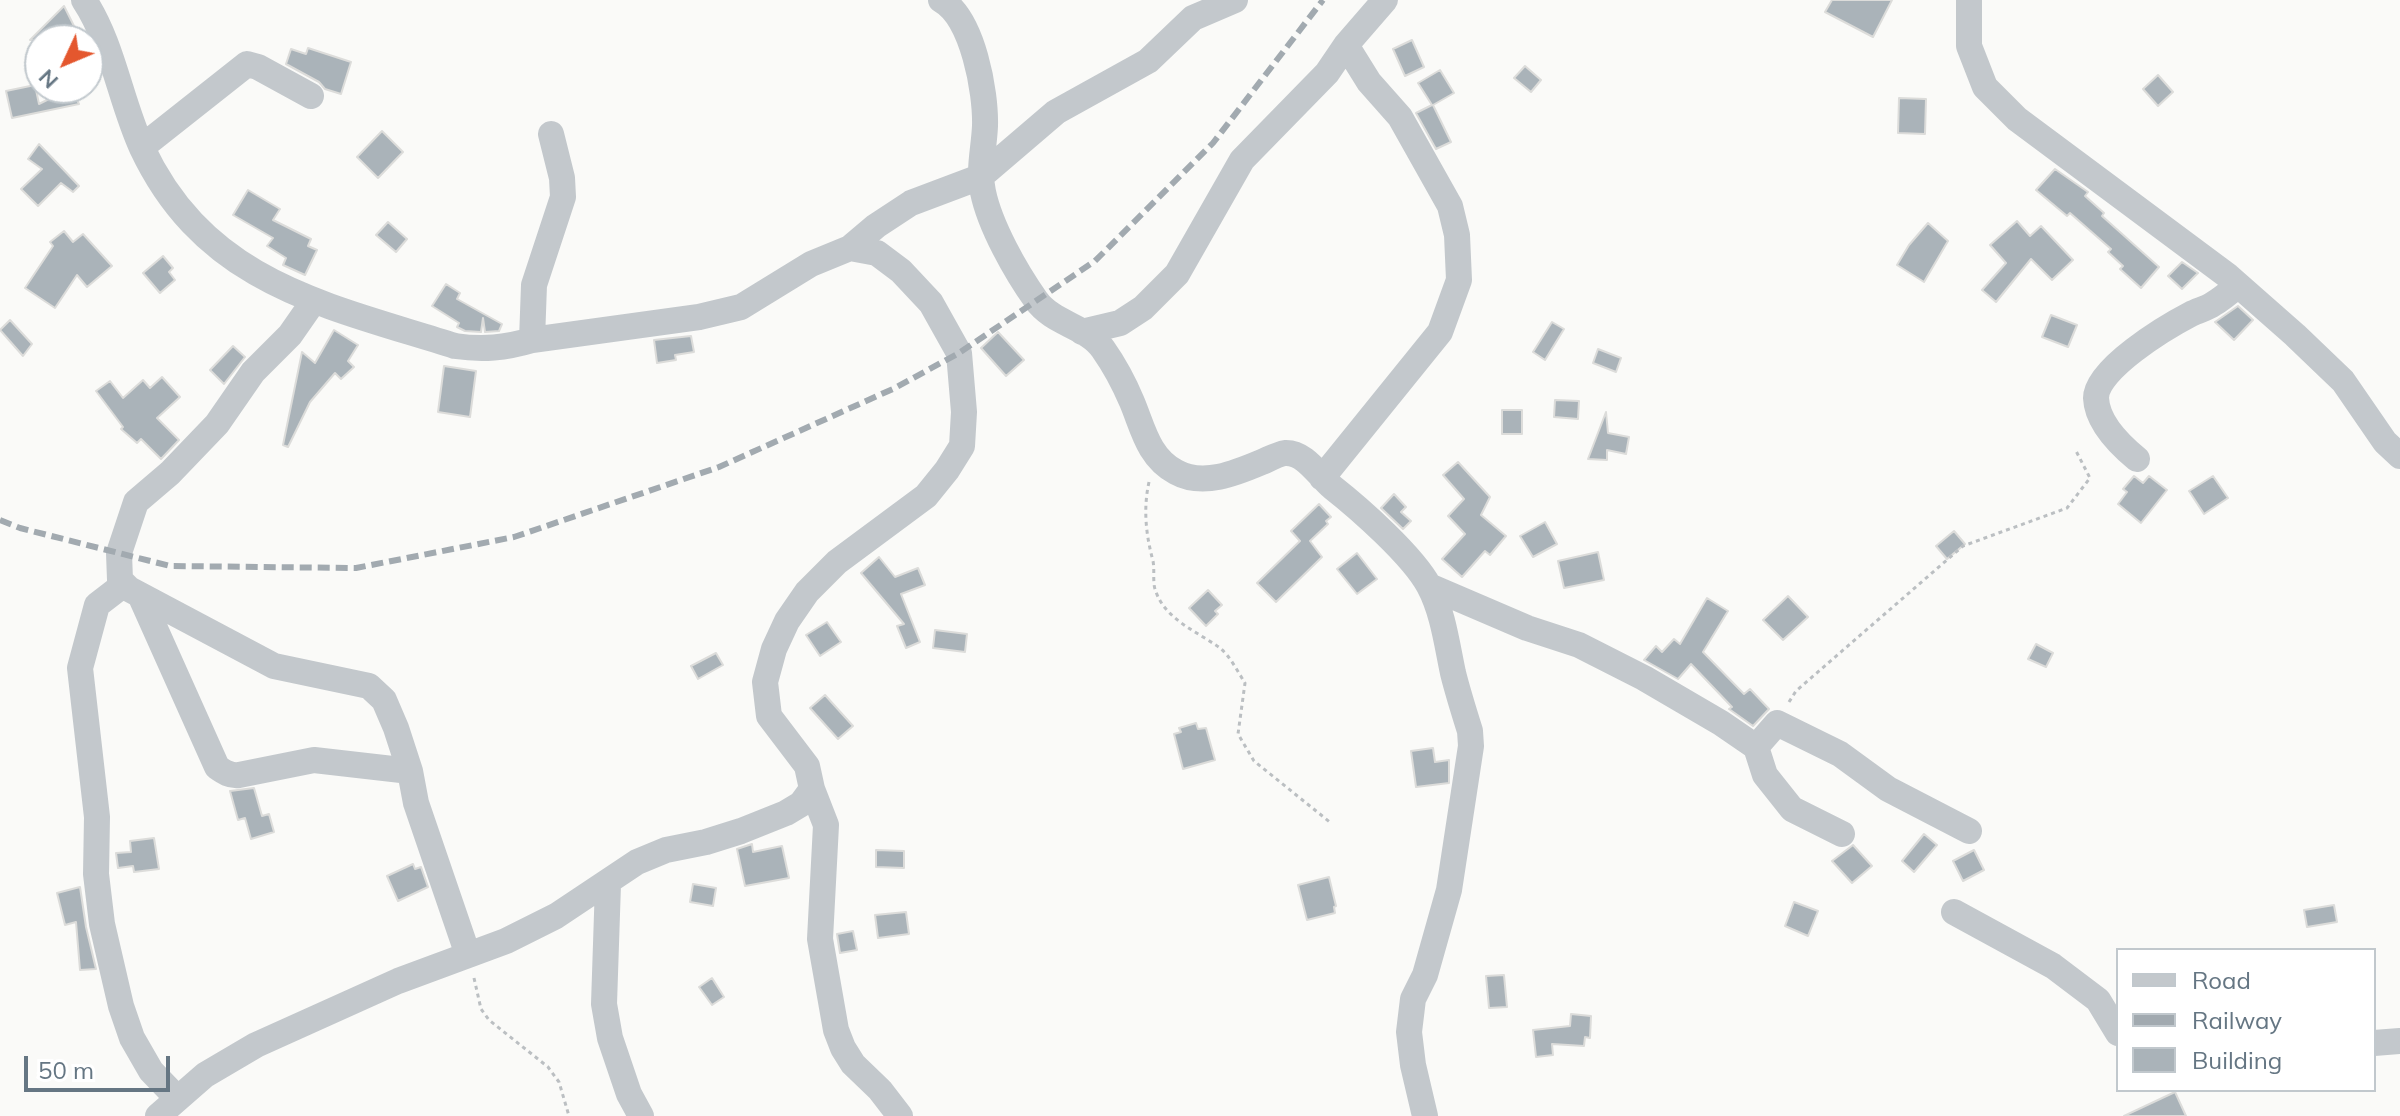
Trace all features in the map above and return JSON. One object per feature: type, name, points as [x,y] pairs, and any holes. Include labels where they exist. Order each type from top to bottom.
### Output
[{"type":"street","points":[[84,0],[111,60],[142,147],[169,196],[200,230],[256,274],[313,302],[455,346],[479,350],[699,317],[741,307],[811,264],[850,248],[911,203],[980,177],[1056,112],[1148,61],[1193,18],[1235,0]]},
{"type":"street","points":[[941,0],[960,17],[970,39],[978,74],[985,124],[980,177],[984,197],[1022,278],[1043,310],[1101,345],[1122,378],[1141,431],[1152,450],[1173,470],[1191,478],[1223,476],[1283,453],[1300,456],[1359,509],[1417,569],[1429,586],[1447,642],[1471,746],[1449,890],[1425,975],[1413,999],[1409,1032],[1425,1116]]},
{"type":"street","points":[[1082,332],[1120,323],[1143,308],[1177,274],[1242,160],[1327,73],[1346,45],[1385,0]]},
{"type":"street","points":[[1969,0],[1969,46],[1985,87],[2017,119],[2238,285],[2343,381],[2385,442],[2400,456]]},
{"type":"street","points":[[1322,478],[1440,332],[1459,280],[1457,235],[1450,206],[1400,117],[1369,82],[1346,45]]},
{"type":"street","points":[[142,147],[247,64],[311,96]]},
{"type":"street","points":[[532,340],[534,285],[563,197],[562,178],[551,134]]},
{"type":"street","points":[[850,248],[877,253],[901,271],[931,303],[959,353],[963,377],[962,446],[926,496],[837,562],[807,592],[787,621],[774,649],[765,682],[769,716],[807,766],[826,825],[820,939],[836,1030],[853,1064],[880,1090],[900,1116]]},
{"type":"street","points":[[2137,459],[2121,446],[2099,410],[2096,396],[2101,383],[2115,365],[2165,329],[2210,306],[2238,285]]},
{"type":"street","points":[[313,302],[290,335],[253,372],[217,424],[170,473],[136,502],[119,553],[119,570],[217,767],[233,776],[314,760],[410,771]]},
{"type":"street","points":[[1429,586],[1527,628],[1579,645],[1707,715],[1756,747],[1765,775],[1792,809],[1842,834]]},
{"type":"street","points":[[131,590],[274,666],[369,686],[384,700],[410,771],[416,803],[468,955]]},
{"type":"street","points":[[131,590],[97,605],[80,668],[97,817],[96,874],[105,937],[132,1038],[168,1107],[205,1075],[256,1045],[398,981],[506,941],[556,916],[637,862],[666,850],[706,842],[786,813],[801,804],[812,789]]},
{"type":"street","points":[[1756,747],[1777,723],[1840,754],[1888,789],[1969,831]]},
{"type":"street","points":[[608,884],[604,1004],[610,1038],[629,1094],[641,1116]]},
{"type":"street","points":[[1954,912],[2053,966],[2098,1000],[2116,1030]]},
{"type":"street","points":[[2376,1043],[2400,1041]]},
{"type":"path","points":[[1777,723],[1796,691],[1963,546],[2067,508],[2090,478],[2075,449]]},
{"type":"path","points":[[1152,450],[1145,510],[1147,538],[1155,569],[1155,591],[1167,610],[1192,632],[1223,650],[1245,683],[1238,734],[1254,761],[1331,823]]},
{"type":"path","points":[[468,955],[481,1009],[489,1020],[548,1067],[559,1082],[569,1116]]},
{"type":"building","points":[[1832,0],[1892,0],[1873,37],[1825,12]]},
{"type":"building","points":[[64,6],[73,24],[46,24]]},
{"type":"building","points":[[1412,40],[1424,67],[1405,76],[1393,49]]},
{"type":"building","points":[[308,48],[351,62],[341,94],[325,89],[319,82],[286,64],[291,49],[306,54]]},
{"type":"building","points":[[1525,66],[1541,80],[1531,92],[1514,78]]},
{"type":"building","points":[[1440,70],[1454,93],[1433,105],[1451,142],[1436,149],[1416,113],[1432,105],[1418,83]]},
{"type":"building","points":[[2158,75],[2173,92],[2158,106],[2143,89]]},
{"type":"building","points":[[24,87],[24,104],[79,104],[12,118],[6,91]]},
{"type":"building","points":[[1899,98],[1926,99],[1925,134],[1898,133]]},
{"type":"building","points":[[382,131],[403,152],[378,178],[357,157]]},
{"type":"building","points":[[39,144],[79,186],[73,192],[61,183],[38,206],[21,189],[42,169],[28,159]]},
{"type":"building","points":[[2055,169],[2088,192],[2085,196],[2104,213],[2102,216],[2159,267],[2141,288],[2120,269],[2123,266],[2108,252],[2111,249],[2070,213],[2067,216],[2036,190]]},
{"type":"building","points":[[248,190],[280,209],[273,220],[311,239],[308,246],[317,250],[305,275],[283,265],[286,258],[267,246],[273,238],[233,215]]},
{"type":"building","points":[[2017,221],[2030,236],[2041,226],[2073,260],[2052,280],[2031,259],[1996,302],[1982,290],[2006,263],[1990,245]]},
{"type":"building","points":[[388,222],[407,239],[396,252],[376,235]]},
{"type":"building","points":[[1928,223],[1948,241],[1924,282],[1897,265]]},
{"type":"building","points":[[64,231],[73,242],[83,234],[112,266],[87,287],[77,275],[55,308],[25,288],[53,246],[50,242]]},
{"type":"building","points":[[163,256],[173,268],[169,272],[175,280],[160,293],[143,273]]},
{"type":"building","points":[[2182,262],[2198,273],[2182,289],[2168,276]]},
{"type":"building","points":[[446,284],[460,293],[457,299],[502,324],[499,331],[485,332],[483,318],[481,332],[465,331],[457,327],[459,323],[432,306]]},
{"type":"building","points":[[2238,306],[2253,320],[2234,340],[2215,322]]},
{"type":"building","points":[[2051,315],[2077,325],[2068,347],[2042,337]]},
{"type":"building","points":[[10,320],[32,344],[23,356],[0,330]]},
{"type":"building","points":[[1552,322],[1564,329],[1545,360],[1533,352]]},
{"type":"building","points":[[334,330],[358,345],[348,361],[354,367],[341,379],[335,373],[310,402],[288,447],[283,445],[302,352],[315,363]]},
{"type":"building","points":[[998,332],[1024,360],[1006,376],[981,348]]},
{"type":"building","points":[[691,336],[694,352],[675,355],[676,360],[657,363],[654,340]]},
{"type":"building","points":[[233,346],[245,357],[224,384],[210,370]]},
{"type":"building","points":[[1598,349],[1621,358],[1616,372],[1593,363]]},
{"type":"building","points":[[444,366],[476,371],[470,417],[438,412]]},
{"type":"building","points":[[162,377],[180,397],[157,418],[179,440],[161,459],[141,439],[137,443],[121,429],[123,427],[96,391],[110,381],[123,398],[143,380],[150,388]]},
{"type":"building","points":[[1555,400],[1579,401],[1578,419],[1554,417]]},
{"type":"building","points":[[1502,410],[1522,410],[1522,434],[1502,434]]},
{"type":"building","points":[[1606,412],[1608,433],[1629,437],[1626,454],[1607,450],[1607,460],[1588,459]]},
{"type":"building","points":[[1458,462],[1490,497],[1481,515],[1506,536],[1490,555],[1485,551],[1462,577],[1442,559],[1465,534],[1448,516],[1464,499],[1443,475]]},
{"type":"building","points":[[2134,476],[2143,483],[2149,476],[2167,490],[2141,523],[2118,504],[2127,492],[2123,489]]},
{"type":"building","points":[[2213,476],[2228,498],[2204,514],[2189,491]]},
{"type":"building","points":[[1394,494],[1406,507],[1401,512],[1411,521],[1403,529],[1381,508]]},
{"type":"building","points":[[1319,504],[1331,517],[1310,541],[1322,557],[1276,602],[1257,583],[1300,541],[1291,531]]},
{"type":"building","points":[[1545,522],[1557,544],[1533,557],[1520,536]]},
{"type":"building","points":[[1954,531],[1965,544],[1947,559],[1936,546]]},
{"type":"building","points":[[1598,552],[1604,580],[1564,588],[1558,561]]},
{"type":"building","points":[[1357,553],[1377,579],[1357,594],[1337,569]]},
{"type":"building","points":[[879,557],[895,577],[918,568],[925,585],[901,594],[920,642],[906,648],[897,626],[904,624],[861,573]]},
{"type":"building","points":[[1208,590],[1222,605],[1206,626],[1189,608]]},
{"type":"building","points":[[1788,596],[1808,617],[1783,640],[1763,620]]},
{"type":"building","points":[[1707,598],[1728,611],[1703,652],[1744,694],[1750,689],[1769,709],[1753,726],[1729,709],[1732,707],[1691,664],[1678,679],[1644,660],[1656,646],[1662,652],[1674,639],[1680,644]]},
{"type":"building","points":[[827,622],[841,642],[820,656],[806,635]]},
{"type":"building","points":[[935,630],[967,634],[965,652],[933,648]]},
{"type":"building","points":[[2036,644],[2053,653],[2046,667],[2028,659]]},
{"type":"building","points":[[716,653],[723,665],[698,679],[691,666]]},
{"type":"building","points":[[825,695],[853,726],[838,739],[810,708]]},
{"type":"building","points":[[1196,723],[1198,729],[1206,728],[1215,760],[1183,769],[1174,734],[1181,732],[1179,728]]},
{"type":"building","points":[[1433,748],[1435,762],[1449,760],[1449,783],[1416,787],[1411,751]]},
{"type":"building","points":[[254,788],[262,816],[269,814],[274,832],[251,839],[245,818],[238,820],[230,791]]},
{"type":"building","points":[[1924,834],[1937,845],[1914,872],[1902,861]]},
{"type":"building","points":[[154,838],[159,869],[134,872],[133,866],[118,868],[116,853],[131,852],[130,841]]},
{"type":"building","points":[[752,844],[753,852],[782,846],[789,878],[745,886],[737,849]]},
{"type":"building","points":[[1853,845],[1872,866],[1852,883],[1832,861]]},
{"type":"building","points":[[876,850],[904,851],[904,868],[876,867]]},
{"type":"building","points":[[1974,850],[1984,870],[1963,881],[1953,861]]},
{"type":"building","points":[[413,864],[415,869],[421,867],[428,887],[398,901],[387,876]]},
{"type":"building","points":[[1329,877],[1335,913],[1307,920],[1298,885]]},
{"type":"building","points":[[693,884],[716,888],[713,906],[690,902]]},
{"type":"building","points":[[80,887],[96,969],[80,970],[76,922],[65,925],[57,893]]},
{"type":"building","points":[[1794,902],[1818,911],[1808,936],[1785,926]]},
{"type":"building","points":[[2334,905],[2337,922],[2307,927],[2304,910]]},
{"type":"building","points":[[906,912],[909,934],[878,938],[875,915]]},
{"type":"building","points":[[853,931],[857,950],[840,953],[837,934]]},
{"type":"building","points":[[1504,975],[1507,1007],[1489,1008],[1486,976]]},
{"type":"building","points":[[712,978],[724,997],[712,1005],[699,987]]},
{"type":"building","points":[[1571,1014],[1591,1016],[1590,1038],[1585,1037],[1584,1046],[1552,1044],[1553,1055],[1536,1057],[1533,1030],[1570,1026]]},
{"type":"building","points":[[2175,1092],[2186,1116],[2124,1116]]},
{"type":"railway","points":[[0,520],[20,528],[170,566],[356,568],[514,537],[719,467],[895,388],[959,353],[1095,261],[1213,143],[1323,0]]}]
